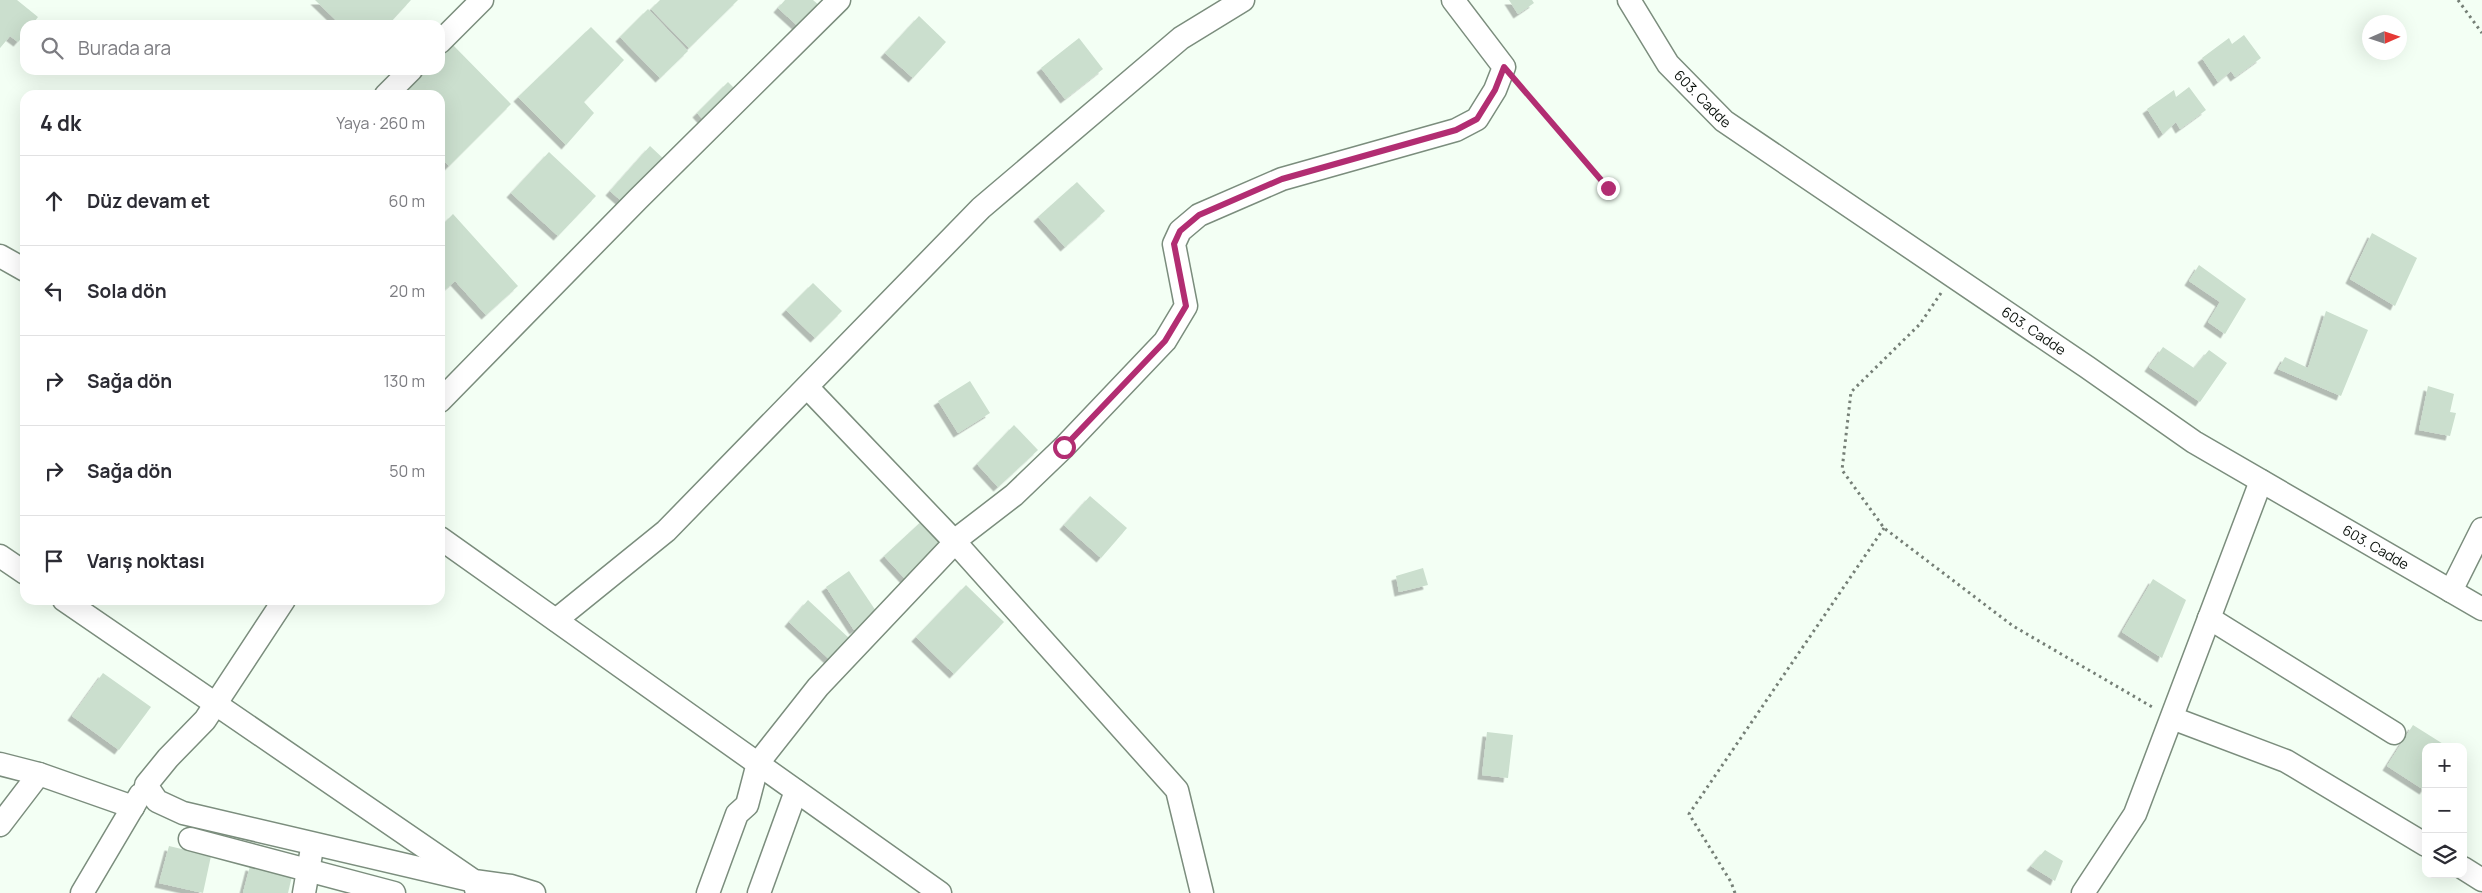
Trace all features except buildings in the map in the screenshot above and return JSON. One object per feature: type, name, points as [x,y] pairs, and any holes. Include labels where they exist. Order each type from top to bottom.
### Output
[{"type":"street","points":[[445,37],[482,0]]},
{"type":"street","points":[[445,396],[638,199],[839,0]]},
{"type":"street","points":[[556,620],[666,532],[981,208],[1182,38],[1243,0]]},
{"type":"street","points":[[708,893],[737,814],[747,805],[758,763],[818,687],[955,542],[1014,495],[1165,341],[1186,306],[1174,244],[1180,231],[1199,215],[1282,179],[1456,130],[1477,119],[1495,90],[1504,67],[1453,0]]},
{"type":"street","name":"603. Cadde","points":[[1629,0],[1668,64],[1724,121],[2194,442],[2482,609]]},
{"type":"street","points":[[391,90],[406,75]]},
{"type":"street","points":[[0,256],[20,267]]},
{"type":"street","points":[[807,387],[955,542],[1177,790],[1202,893]]},
{"type":"street","points":[[2083,893],[2135,814],[2262,482]]},
{"type":"street","points":[[2452,591],[2482,529]]},
{"type":"street","points":[[445,542],[940,893]]},
{"type":"street","points":[[0,556],[20,570]]},
{"type":"street","points":[[71,605],[216,703],[476,887]]},
{"type":"street","points":[[82,893],[146,785],[168,758],[205,720],[281,605]]},
{"type":"street","points":[[2209,618],[2394,733]]},
{"type":"street","points":[[2172,718],[2286,761],[2422,843]]},
{"type":"street","points":[[0,764],[38,774],[133,807]]},
{"type":"street","points":[[0,825],[38,774]]},
{"type":"street","points":[[146,785],[157,801],[183,813],[312,843],[476,887],[511,886],[534,893]]},
{"type":"street","points":[[759,893],[796,790]]},
{"type":"street","points":[[190,839],[394,892]]},
{"type":"street","points":[[304,893],[312,843]]},
{"type":"street","points":[[2467,871],[2482,880]]},
{"type":"path","points":[[2458,0],[2482,33]]},
{"type":"path","points":[[1504,67],[1608,188]]},
{"type":"path","points":[[1952,276],[1920,324],[1851,392],[1842,470],[1884,528],[2013,626],[2172,718]]},
{"type":"path","points":[[1735,893],[1731,882],[1689,814],[1884,528]]},
{"type":"route","points":[[1064,447],[1165,341],[1186,306],[1174,244],[1180,231],[1199,215],[1282,179],[1456,130],[1477,119],[1495,90],[1504,67],[1608,188]]}]
